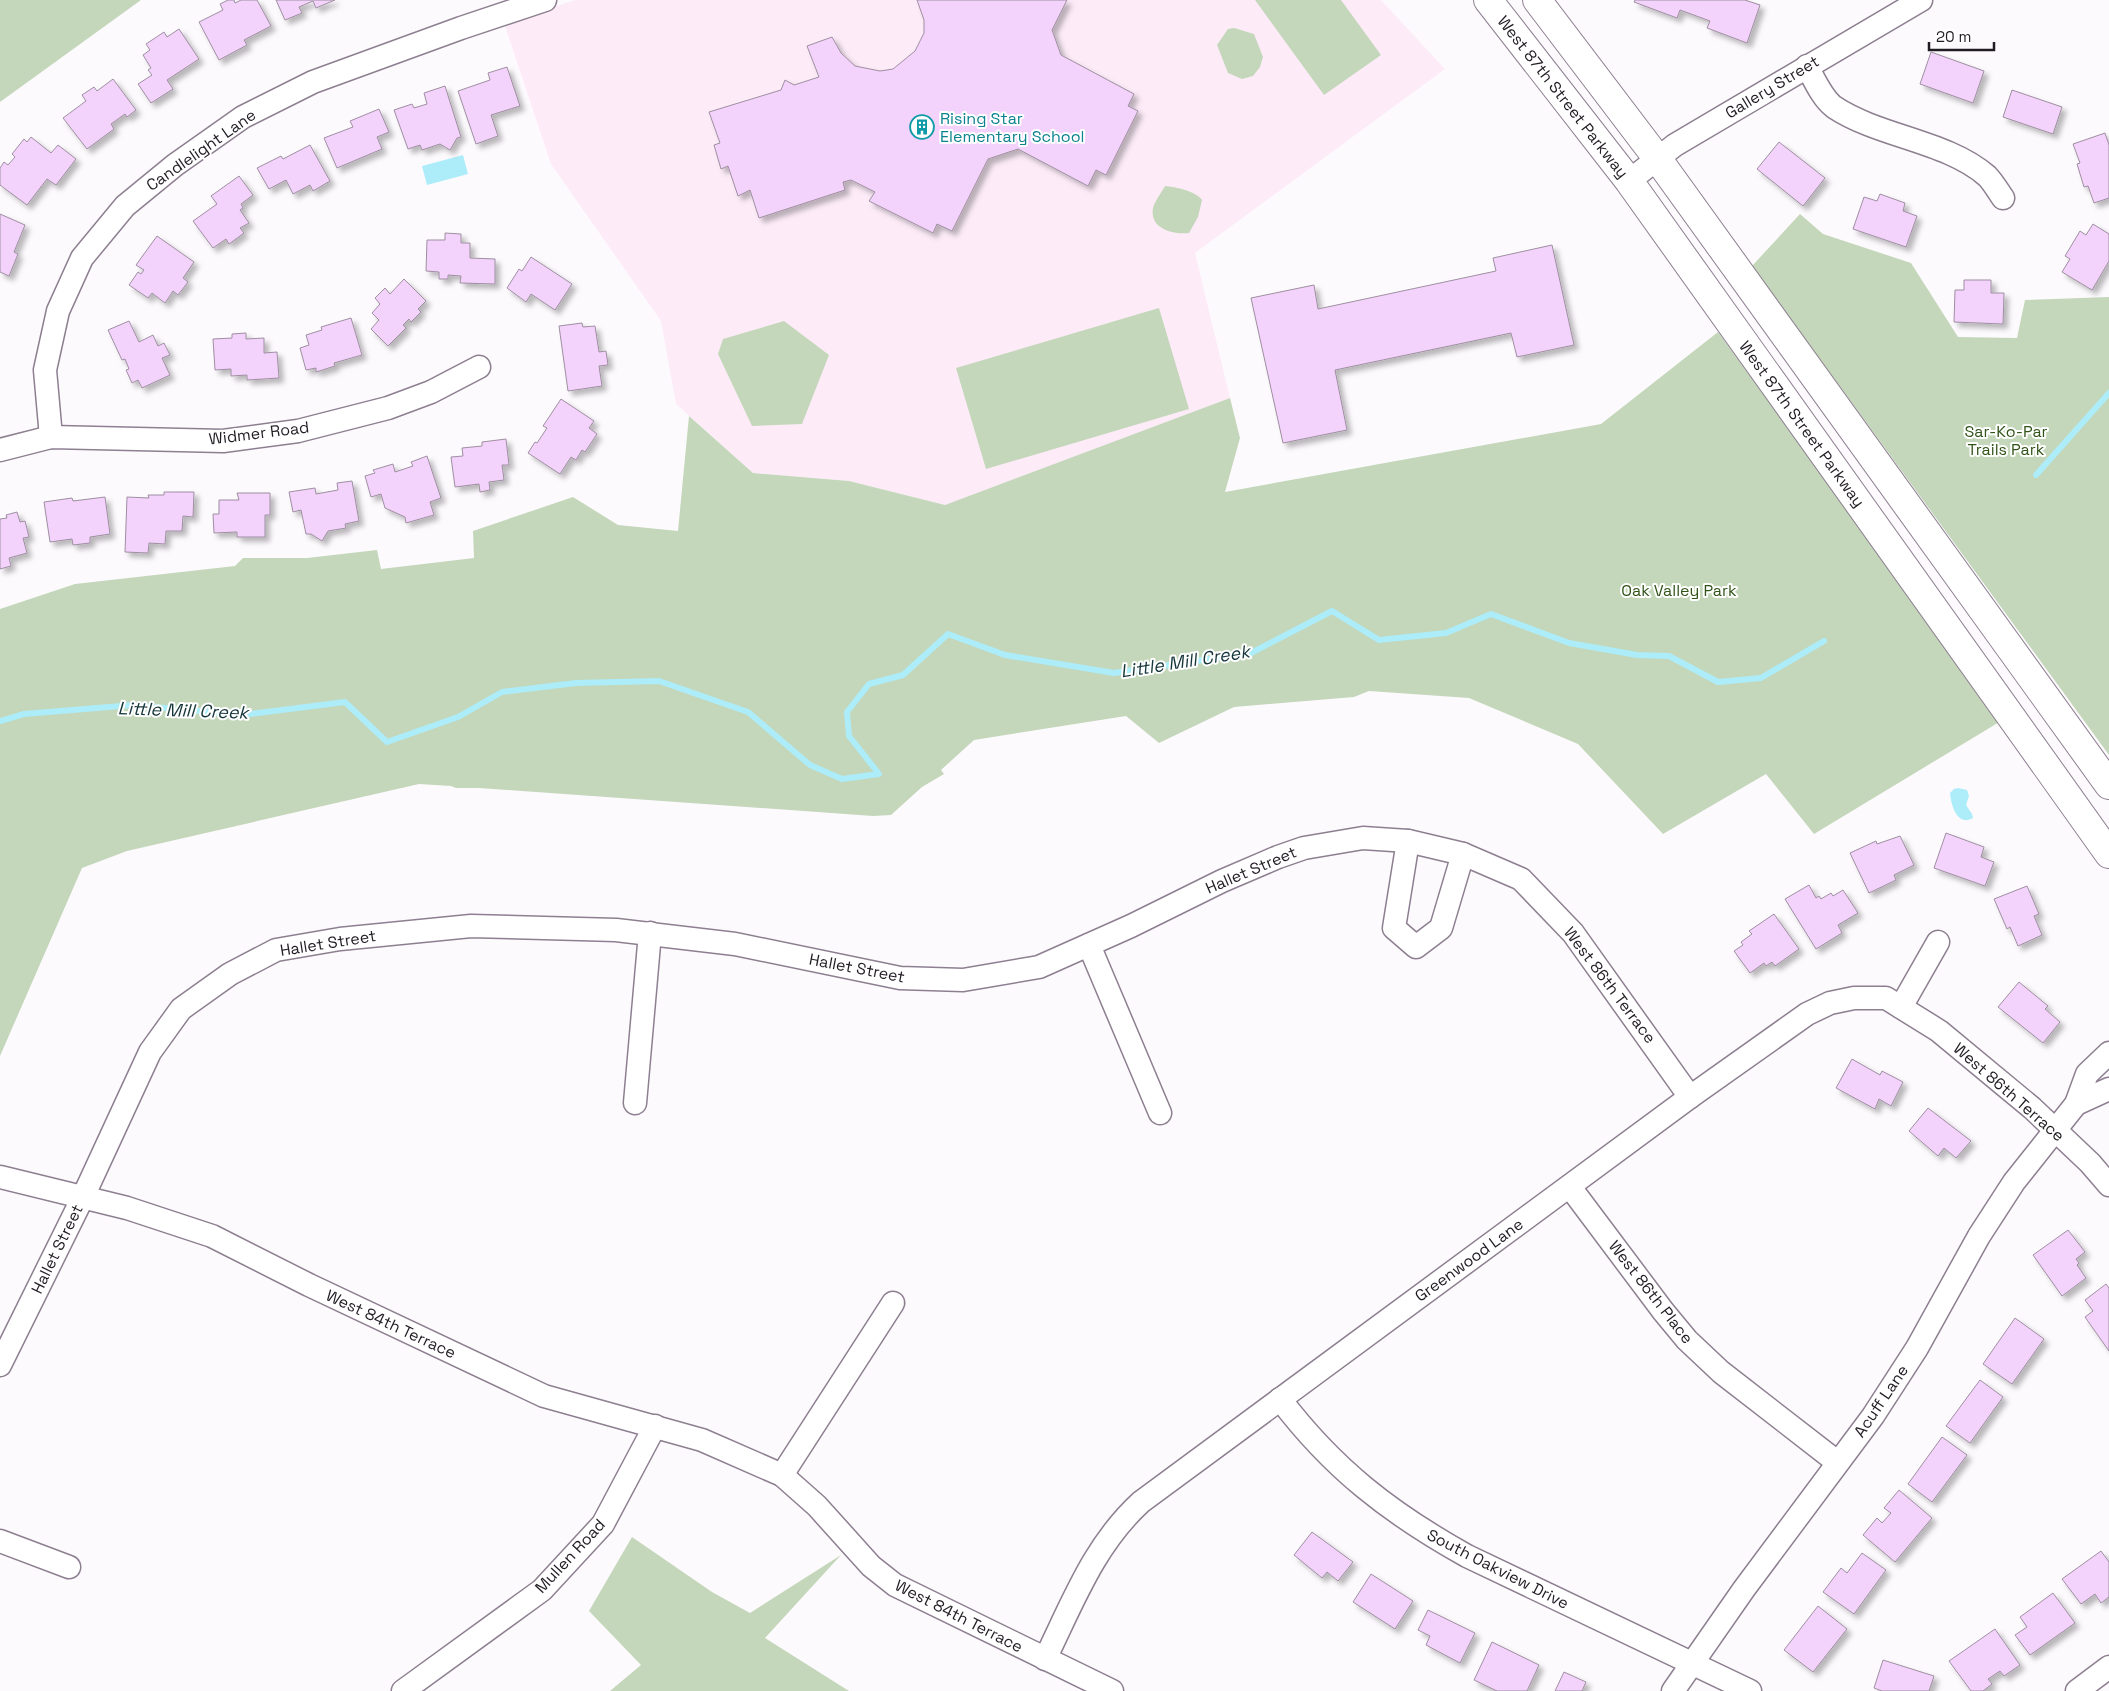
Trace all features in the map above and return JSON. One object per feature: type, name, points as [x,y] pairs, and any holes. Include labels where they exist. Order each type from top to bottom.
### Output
[{"type":"main road","name":"West 87th Street Parkway","points":[[1488,0],[1629,181],[2109,854]]},
{"type":"main road","points":[[1537,0],[1657,158],[2109,785]]},
{"type":"street","name":"Candlelight Lane","points":[[51,437],[45,370],[58,311],[82,258],[125,206],[175,165],[243,117],[312,82],[545,0]]},
{"type":"street","name":"Gallery Street","points":[[1629,181],[1675,145],[1921,0]]},
{"type":"street","points":[[1807,66],[1818,88],[1833,106],[1873,126],[1962,159],[1988,177],[2003,198]]},
{"type":"street","name":"Widmer Road","points":[[0,450],[51,437],[223,441],[298,431],[388,408],[430,392],[479,367]]},
{"type":"street","name":"Hallet Street","points":[[0,1365],[83,1197],[150,1052],[181,1009],[230,974],[276,950],[340,939],[471,926],[616,930],[735,944],[900,978],[963,980],[1039,967],[1222,881],[1304,848],[1363,838],[1408,841]]},
{"type":"street","points":[[1408,841],[1394,928],[1416,947],[1441,928],[1463,854]]},
{"type":"street","name":"West 86th Terrace","points":[[1408,841],[1463,854],[1521,879],[1574,933],[1690,1097]]},
{"type":"street","points":[[635,1103],[650,933]]},
{"type":"street","points":[[1902,1007],[1938,942]]},
{"type":"street","points":[[1089,945],[1160,1113]]},
{"type":"street","name":"Greenwood Lane","points":[[1045,1658],[1097,1554],[1126,1516],[1141,1502],[1690,1097],[1807,1014],[1830,1003],[1854,998],[1886,998],[1902,1007]]},
{"type":"street","name":"West 86th Terrace","points":[[1902,1007],[1938,1031],[2054,1129],[2090,1163],[2109,1185]]},
{"type":"street","name":"Acuff Lane","points":[[1673,1691],[1744,1589],[1873,1416],[1917,1348],[1994,1212],[2054,1129],[2076,1104],[2087,1074],[2109,1053]]},
{"type":"street","name":"Acuff Lane","points":[[2076,1104],[2109,1089]]},
{"type":"street","name":"West 84th Terrace","points":[[0,1177],[127,1208],[212,1236],[309,1285],[544,1396],[702,1440],[782,1474],[817,1506],[871,1566],[895,1585],[1112,1691]]},
{"type":"street","name":"West 86th Place","points":[[1570,1187],[1687,1340],[1722,1372],[1837,1462]]},
{"type":"street","points":[[782,1474],[893,1303]]},
{"type":"street","name":"South Oakview Drive","points":[[1280,1398],[1298,1422],[1350,1476],[1387,1507],[1424,1532],[1467,1556],[1750,1691]]},
{"type":"street","name":"Mullen Road","points":[[403,1691],[542,1590],[603,1524],[654,1426]]},
{"type":"street","points":[[0,1541],[69,1568]]},
{"type":"street","points":[[2077,1691],[2109,1667]]},
{"type":"shaded area","points":[[575,0],[1381,0],[1445,69],[1195,253],[1230,398],[945,505],[849,481],[753,473],[676,404],[661,321],[551,164],[504,23]]},
{"type":"green space","points":[[0,0],[141,0],[0,102]]},
{"type":"green space","points":[[1255,0],[1341,0],[1381,55],[1324,95]]},
{"type":"green space","points":[[1234,28],[1254,34],[1263,57],[1260,67],[1253,76],[1242,79],[1228,73],[1217,45],[1228,29]]},
{"type":"green space","points":[[1165,186],[1191,192],[1202,200],[1198,217],[1189,233],[1170,232],[1159,226],[1155,221],[1153,208]]},
{"type":"green space","name":"Sar-Ko-Par Trails Park","points":[[1800,214],[1823,234],[1911,263],[1958,337],[2017,338],[2025,300],[2109,297],[2109,755],[1752,266]]},
{"type":"green space","points":[[1159,308],[1189,409],[986,469],[956,368]]},
{"type":"green space","points":[[784,321],[829,355],[802,424],[752,426],[718,354],[723,339]]},
{"type":"green space","name":"Oak Valley Park","points":[[1718,332],[2001,721],[1814,834],[1766,774],[1663,834],[1578,744],[1469,698],[1369,691],[1354,697],[1234,707],[1159,743],[1126,716],[974,740],[941,770],[944,774],[922,787],[891,815],[873,816],[419,784],[127,851],[82,868],[0,1056],[0,609],[75,584],[235,566],[243,558],[307,558],[377,550],[381,569],[474,558],[473,531],[573,497],[618,525],[678,531],[689,416],[753,473],[849,481],[945,505],[1230,398],[1240,438],[1225,492],[1601,424]]},
{"type":"green space","points":[[632,1537],[712,1592],[750,1613],[841,1555],[765,1638],[849,1691],[610,1691],[641,1665],[589,1611]]},
{"type":"water","points":[[463,155],[468,174],[427,185],[422,166]]},
{"type":"water","points":[[1958,788],[1967,790],[1969,796],[1966,805],[1973,818],[1963,820],[1953,809],[1950,793]]},
{"type":"building","points":[[228,0],[234,0],[235,3],[241,0],[257,0],[271,26],[244,40],[247,45],[219,60],[199,22],[223,10],[220,4]]},
{"type":"building","points":[[276,0],[335,0],[316,8],[313,1],[299,7],[302,13],[285,20]]},
{"type":"building","name":"Rising Star Elementary School","points":[[917,0],[1067,0],[1052,30],[1061,55],[1134,94],[1128,106],[1138,111],[1106,175],[1096,170],[1088,186],[1018,149],[988,159],[952,231],[937,224],[933,233],[869,201],[875,192],[851,180],[843,182],[845,190],[759,218],[750,190],[738,196],[728,166],[721,169],[714,145],[720,143],[709,112],[781,90],[785,80],[794,85],[819,77],[807,46],[832,37],[841,53],[855,66],[880,71],[893,69],[915,51],[924,33],[924,20]]},
{"type":"building","points":[[1635,0],[1745,0],[1760,5],[1747,43],[1707,28],[1710,21],[1680,10],[1677,18],[1634,2]]},
{"type":"building","points":[[179,29],[199,59],[167,80],[173,89],[151,103],[138,84],[152,75],[148,70],[151,68],[143,55],[150,50],[146,44],[164,32],[167,37]]},
{"type":"building","points":[[1931,52],[1984,71],[1973,103],[1920,84]]},
{"type":"building","points":[[507,67],[520,106],[491,115],[498,136],[476,144],[458,91],[490,80],[488,73]]},
{"type":"building","points":[[113,79],[136,110],[127,117],[125,114],[111,124],[114,129],[87,149],[63,118],[86,101],[82,95],[94,87],[97,91]]},
{"type":"building","points":[[445,86],[461,137],[457,138],[450,150],[440,144],[422,150],[420,145],[408,149],[394,110],[412,104],[414,108],[427,104],[424,93]]},
{"type":"building","points":[[2012,90],[2062,107],[2053,134],[2003,117]]},
{"type":"building","points":[[379,109],[389,132],[377,137],[382,149],[337,168],[324,138],[353,127],[350,121]]},
{"type":"building","points":[[2105,133],[2109,145],[2109,198],[2094,203],[2088,186],[2084,187],[2077,164],[2080,163],[2073,144]]},
{"type":"building","points":[[31,137],[51,153],[58,145],[76,159],[56,185],[47,179],[27,205],[0,185],[0,168],[4,162],[8,165],[15,157],[12,154],[24,139],[27,142]]},
{"type":"building","points":[[1779,142],[1825,178],[1803,206],[1757,169]]},
{"type":"building","points":[[310,145],[330,181],[313,191],[310,185],[293,194],[286,180],[269,189],[257,168],[281,156],[283,159]]},
{"type":"building","points":[[239,176],[253,195],[241,204],[243,208],[240,210],[249,223],[240,228],[244,233],[229,244],[226,239],[213,248],[193,221],[217,204],[211,196]]},
{"type":"building","points":[[1880,194],[1905,203],[1903,211],[1917,216],[1906,247],[1853,229],[1864,197],[1877,201]]},
{"type":"building","points":[[0,214],[25,225],[14,252],[18,254],[9,276],[0,272]]},
{"type":"building","points":[[2093,224],[2109,234],[2109,261],[2092,290],[2062,272],[2070,259],[2065,256],[2080,231],[2086,235]]},
{"type":"building","points":[[445,233],[461,234],[461,243],[470,243],[470,258],[495,259],[495,284],[460,283],[461,276],[448,275],[448,279],[439,279],[439,272],[426,271],[427,240],[445,240]]},
{"type":"building","points":[[157,236],[194,262],[183,278],[188,282],[178,295],[173,291],[165,303],[152,293],[148,298],[129,285],[138,272],[141,274],[144,270],[136,265]]},
{"type":"building","points":[[1552,245],[1574,345],[1517,357],[1511,333],[1335,370],[1347,430],[1283,443],[1251,298],[1314,285],[1318,309],[1496,271],[1493,258]]},
{"type":"building","points":[[531,257],[572,284],[555,310],[531,294],[526,302],[507,288],[519,269],[522,271]]},
{"type":"building","points":[[404,279],[426,301],[418,309],[421,312],[411,322],[409,319],[403,325],[406,328],[388,346],[371,329],[379,320],[372,313],[380,304],[375,298],[385,288],[390,294]]},
{"type":"building","points":[[1964,280],[1991,280],[1991,293],[2004,293],[2003,324],[1954,322],[1955,290],[1964,290]]},
{"type":"building","points":[[351,318],[362,355],[334,363],[335,366],[316,372],[316,368],[306,370],[300,348],[309,345],[306,335],[322,330],[321,327]]},
{"type":"building","points":[[129,321],[139,342],[153,335],[158,346],[164,343],[170,355],[162,358],[170,375],[142,388],[138,380],[132,383],[126,370],[129,369],[125,359],[122,360],[108,330]]},
{"type":"building","points":[[582,323],[583,327],[595,326],[599,352],[606,351],[608,365],[599,366],[602,386],[568,391],[559,326]]},
{"type":"building","points":[[246,333],[246,339],[264,338],[264,353],[277,352],[279,378],[247,380],[247,375],[231,376],[231,369],[215,370],[213,339],[232,338],[232,334]]},
{"type":"building","points":[[561,399],[594,421],[589,428],[597,434],[585,452],[582,450],[576,460],[571,457],[560,474],[528,453],[547,428],[543,426]]},
{"type":"building","points":[[506,439],[509,465],[502,465],[504,480],[489,482],[490,490],[480,492],[479,484],[455,487],[451,457],[463,456],[462,448],[482,446],[482,442]]},
{"type":"building","points":[[427,456],[441,498],[430,502],[434,515],[406,523],[405,517],[385,508],[381,494],[371,497],[365,476],[375,473],[373,470],[393,464],[395,472],[413,466],[411,462]]},
{"type":"building","points":[[352,481],[359,521],[345,524],[346,528],[328,531],[322,541],[311,534],[306,534],[301,510],[293,512],[289,492],[315,488],[316,494],[338,490],[337,483]]},
{"type":"building","points":[[164,492],[194,492],[193,517],[183,516],[182,531],[166,531],[165,544],[149,543],[148,553],[125,552],[127,497],[149,498],[148,495],[164,495]]},
{"type":"building","points":[[237,493],[270,493],[270,515],[265,515],[265,537],[237,537],[237,532],[214,533],[213,514],[219,514],[219,500],[239,500]]},
{"type":"building","points":[[105,497],[110,534],[90,537],[90,543],[73,545],[72,539],[50,542],[44,502],[72,498],[73,501]]},
{"type":"building","points":[[17,512],[20,522],[25,521],[29,537],[23,538],[27,553],[9,558],[11,566],[0,569],[0,519],[7,518],[6,515]]},
{"type":"building","points":[[1946,833],[1984,847],[1981,857],[1994,862],[1985,886],[1934,868]]},
{"type":"building","points":[[1900,836],[1914,865],[1894,875],[1896,880],[1869,893],[1850,853],[1876,841],[1877,844]]},
{"type":"building","points":[[1809,885],[1816,898],[1819,896],[1821,899],[1831,893],[1833,896],[1843,890],[1858,913],[1838,925],[1842,933],[1816,949],[1785,899]]},
{"type":"building","points":[[2027,886],[2039,914],[2034,916],[2042,935],[2018,946],[2010,927],[2007,929],[1994,899]]},
{"type":"building","points":[[1774,914],[1799,949],[1775,966],[1772,962],[1766,966],[1764,963],[1750,973],[1734,951],[1743,945],[1741,942],[1752,934],[1749,931]]},
{"type":"building","points":[[2019,982],[2048,1006],[2045,1009],[2060,1022],[2043,1043],[1998,1007]]},
{"type":"building","points":[[1852,1059],[1880,1075],[1882,1071],[1903,1082],[1891,1106],[1879,1099],[1875,1109],[1836,1088]]},
{"type":"building","points":[[1928,1108],[1971,1141],[1956,1158],[1944,1148],[1938,1156],[1909,1131]]},
{"type":"building","points":[[2068,1230],[2085,1252],[2076,1259],[2079,1263],[2077,1265],[2086,1278],[2062,1296],[2033,1255]]},
{"type":"building","points":[[2106,1284],[2109,1288],[2109,1351],[2085,1317],[2093,1311],[2085,1300]]},
{"type":"building","points":[[2015,1318],[2044,1339],[2012,1384],[1983,1364]]},
{"type":"building","points":[[1980,1380],[2003,1397],[1970,1443],[1946,1426]]},
{"type":"building","points":[[1942,1437],[1967,1455],[1932,1502],[1908,1484]]},
{"type":"building","points":[[1899,1490],[1932,1518],[1895,1562],[1863,1535],[1877,1518],[1882,1523],[1891,1513],[1884,1508]]},
{"type":"building","points":[[1312,1532],[1353,1562],[1338,1581],[1327,1572],[1322,1578],[1294,1555]]},
{"type":"building","points":[[2101,1551],[2109,1562],[2109,1597],[2101,1603],[2095,1594],[2081,1604],[2062,1579]]},
{"type":"building","points":[[1862,1553],[1886,1570],[1854,1614],[1823,1592],[1841,1568],[1847,1573]]},
{"type":"building","points":[[1371,1574],[1413,1601],[1395,1629],[1353,1602]]},
{"type":"building","points":[[2053,1593],[2075,1623],[2030,1655],[2015,1635],[2027,1627],[2020,1617]]},
{"type":"building","points":[[1818,1606],[1847,1629],[1813,1672],[1784,1650]]},
{"type":"building","points":[[1428,1610],[1475,1633],[1460,1663],[1426,1645],[1430,1636],[1418,1630]]},
{"type":"building","points":[[1995,1629],[2020,1665],[2004,1676],[2000,1671],[1988,1679],[1992,1684],[1983,1691],[1971,1691],[1949,1661]]},
{"type":"building","points":[[1492,1642],[1539,1665],[1527,1691],[1497,1691],[1474,1680]]},
{"type":"building","points":[[1883,1660],[1934,1676],[1929,1691],[1882,1691],[1874,1688]]},
{"type":"building","points":[[1564,1672],[1586,1682],[1582,1691],[1555,1691]]},
{"type":"waterway","points":[[2036,475],[2109,393]]},
{"type":"waterway","name":"Little Mill Creek","points":[[0,721],[24,714],[133,705],[242,715],[345,702],[387,742],[458,717],[502,692],[576,683],[659,681],[748,712],[810,765],[842,779],[879,774],[849,736],[847,712],[869,684],[903,675],[948,634],[1005,655],[1114,673],[1251,653],[1332,611],[1379,640],[1446,633],[1491,614],[1569,643],[1637,655],[1669,656],[1718,682],[1761,678],[1824,641]]},
{"type":"place","name":"Rising Star Elementary School","points":[[922,127]]}]
